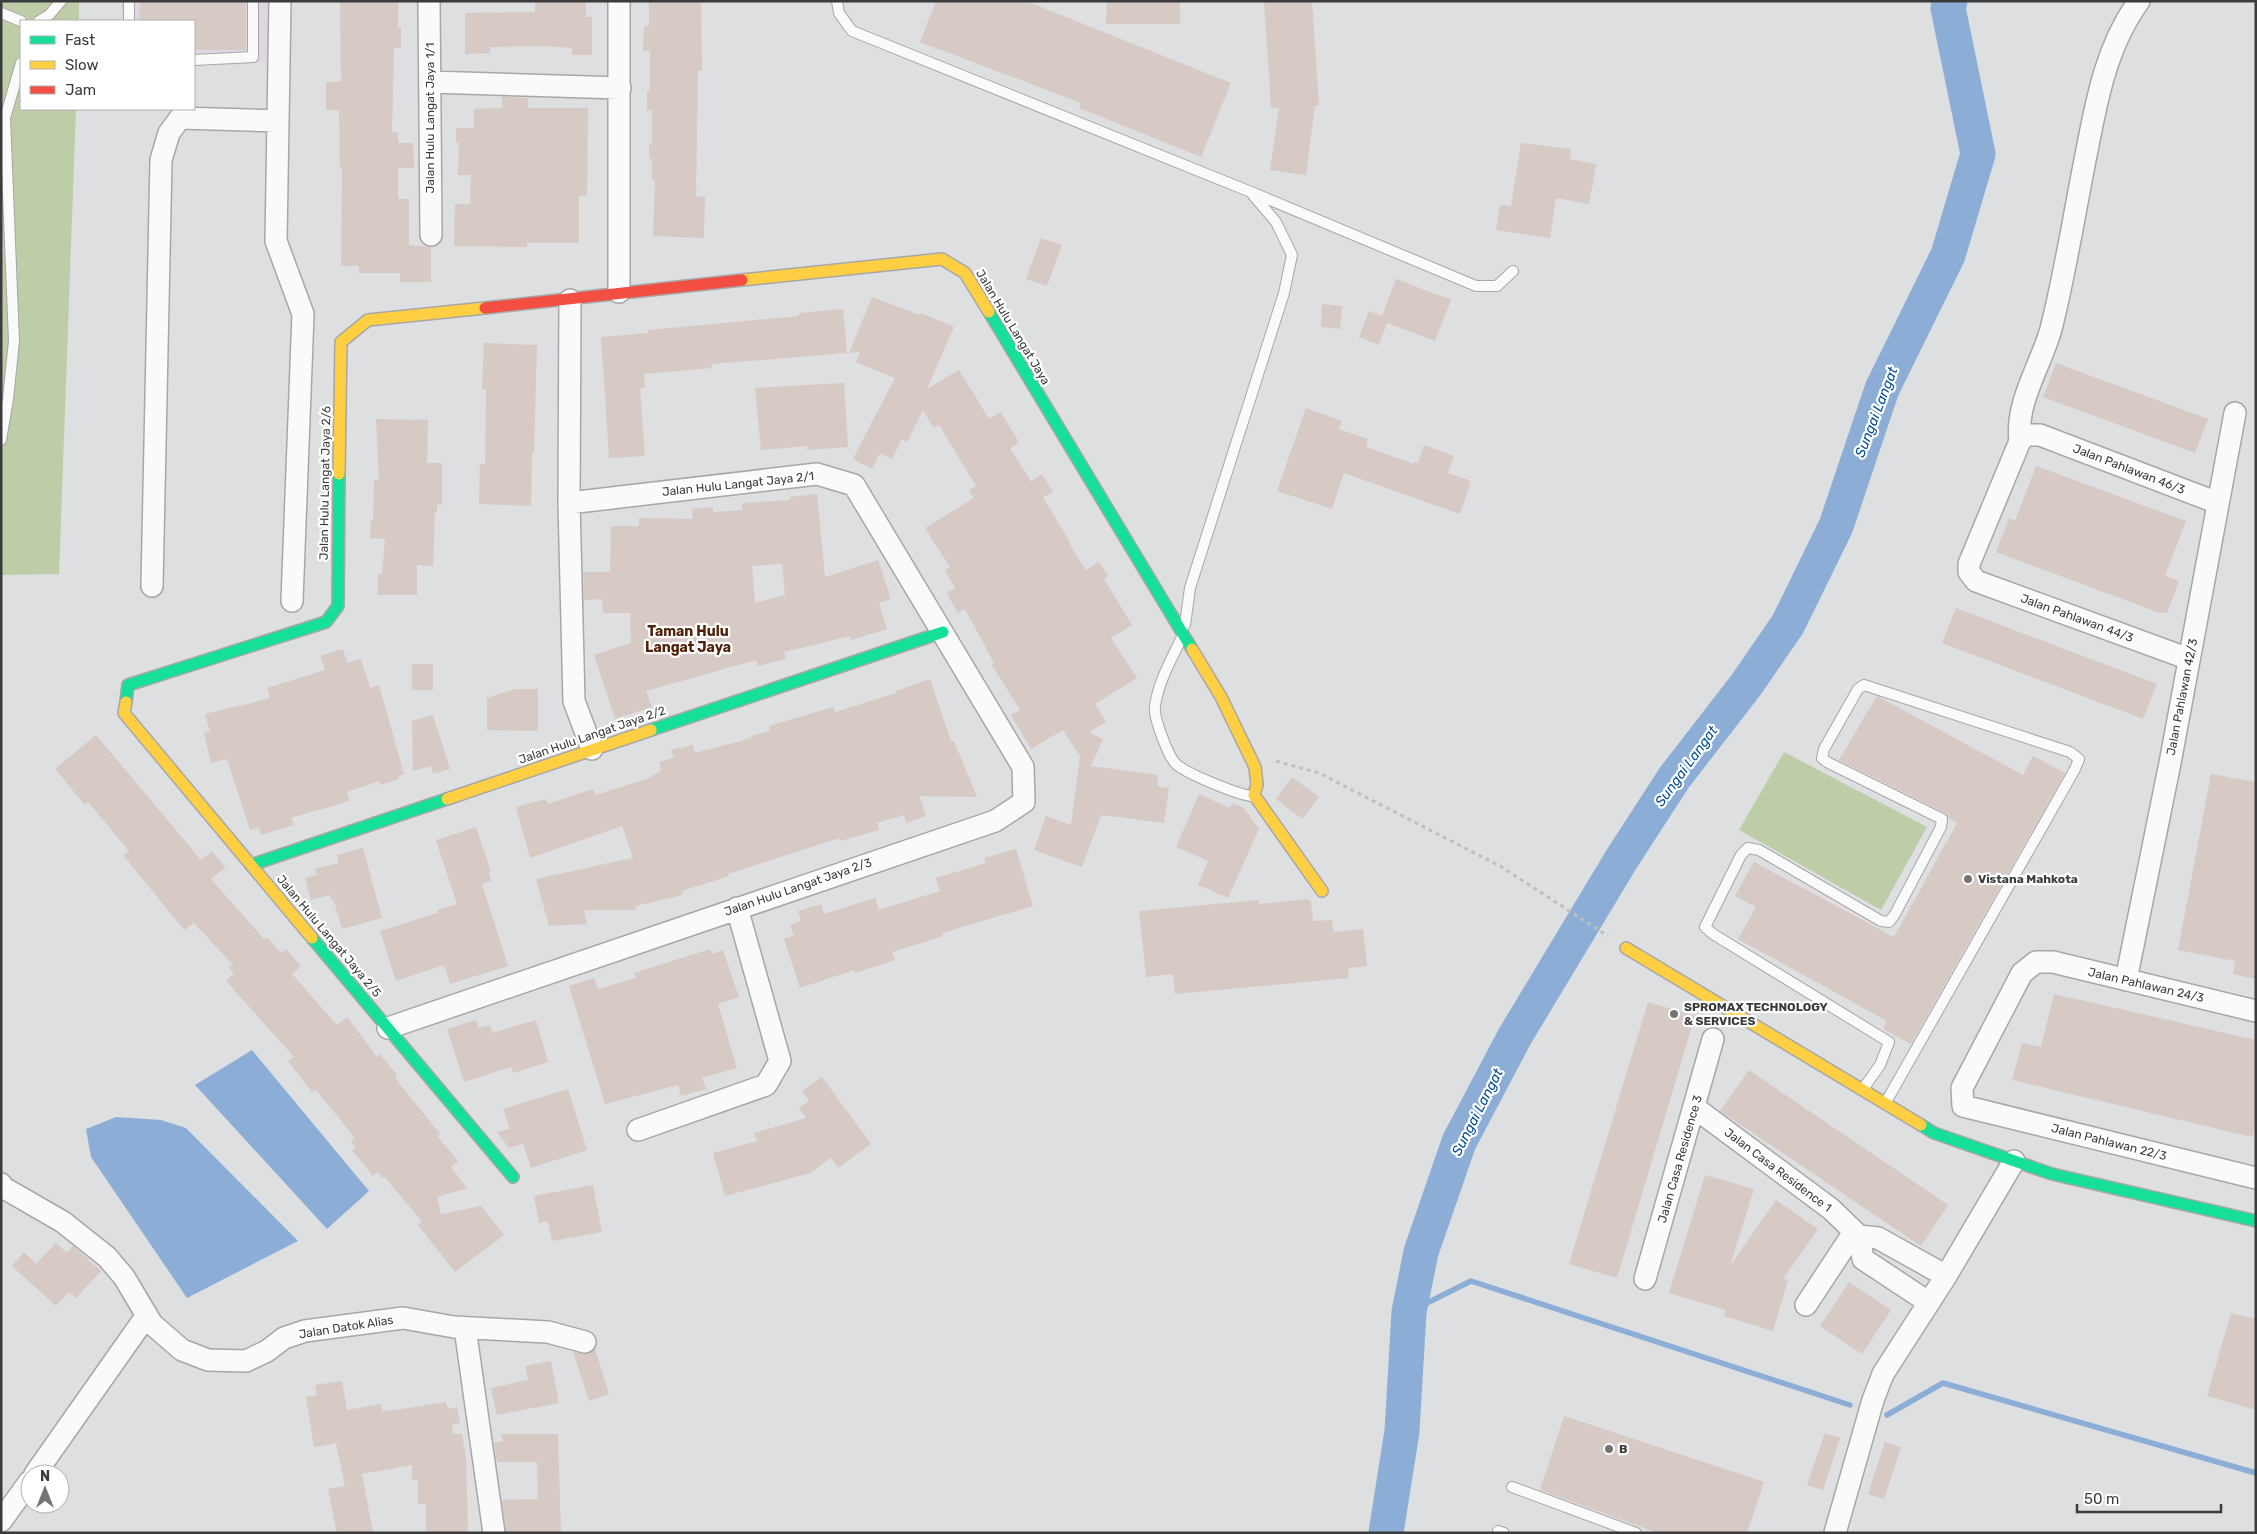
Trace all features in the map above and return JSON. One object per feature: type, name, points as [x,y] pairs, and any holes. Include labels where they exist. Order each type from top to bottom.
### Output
[{"type":"street","points":[[280,1],[276,241],[302,314],[292,601]]},
{"type":"street","name":"Jalan Hulu Langat Jaya 1/1","points":[[430,1],[431,235]]},
{"type":"street","points":[[619,1],[619,292]]},
{"type":"street","points":[[2030,438],[2019,419],[2051,330],[2097,99],[2110,52],[2139,1]]},
{"type":"street","points":[[430,82],[620,88]]},
{"type":"street","points":[[152,586],[161,160],[169,133],[180,118],[278,121]]},
{"type":"street","name":"Jalan Hulu Langat Jaya","points":[[570,300],[619,292],[942,259],[965,274],[1221,697],[1249,753],[1257,778],[1257,790],[1254,795]]},
{"type":"street","points":[[570,300],[569,503],[574,700],[592,749]]},
{"type":"street","name":"Jalan Hulu Langat Jaya 2/6","points":[[124,713],[128,685],[326,622],[338,606],[341,342],[368,320],[570,300]]},
{"type":"street","name":"Jalan Pahlawan 42/3","points":[[2126,980],[2235,413]]},
{"type":"street","name":"Jalan Pahlawan 46/3","points":[[2030,438],[2218,503]]},
{"type":"street","name":"Jalan Pahlawan 44/3","points":[[2030,438],[1969,564],[1969,572],[1976,581],[2189,659]]},
{"type":"street","name":"Jalan Hulu Langat Jaya 2/1","points":[[569,503],[817,474],[854,485],[943,632]]},
{"type":"street","name":"Jalan Hulu Langat Jaya 2/2","points":[[251,865],[943,632]]},
{"type":"street","name":"Jalan Hulu Langat Jaya 2/3","points":[[388,1028],[995,821],[1024,802],[1024,767],[943,632]]},
{"type":"street","name":"Jalan Hulu Langat Jaya 2/5","points":[[124,713],[513,1178]]},
{"type":"street","points":[[1254,795],[1322,891]]},
{"type":"street","points":[[638,1130],[766,1085],[780,1061],[737,908]]},
{"type":"street","points":[[1626,948],[1934,1133],[2052,1174],[2256,1221]]},
{"type":"street","name":"Jalan Pahlawan 24/3","points":[[1963,1106],[1962,1088],[2022,974],[2036,962],[2053,962],[2256,1011]]},
{"type":"street","name":"Jalan Casa Residence 3","points":[[1645,1280],[1713,1039]]},
{"type":"street","name":"Jalan Pahlawan 22/3","points":[[1963,1106],[2256,1178]]},
{"type":"street","name":"Jalan Casa Residence 1","points":[[1695,1108],[1831,1209],[1857,1234]]},
{"type":"street","points":[[1834,1533],[1872,1400],[1883,1374],[1946,1276],[2014,1161]]},
{"type":"street","name":"Jalan Datok Alias","points":[[1,1184],[4,1188],[63,1222],[107,1257],[124,1277],[152,1324],[182,1350],[208,1360],[246,1360],[267,1351],[284,1338],[305,1331],[403,1318],[465,1328],[517,1329],[548,1332],[585,1342]]},
{"type":"street","points":[[1857,1234],[1878,1238],[1946,1276]]},
{"type":"street","points":[[1857,1234],[1863,1260],[1928,1302]]},
{"type":"street","points":[[1806,1305],[1857,1234]]},
{"type":"street","points":[[42,1464],[147,1315]]},
{"type":"street","points":[[465,1328],[494,1533]]},
{"type":"street","points":[[1,1521],[20,1495]]},
{"type":"lane","points":[[40,20],[61,1]]},
{"type":"lane","points":[[129,1],[129,20]]},
{"type":"lane","points":[[195,60],[253,57],[253,1]]},
{"type":"lane","points":[[837,1],[838,13],[852,31],[1251,192],[1476,286],[1497,286],[1512,271]]},
{"type":"lane","points":[[1,13],[20,20]]},
{"type":"lane","points":[[1,440],[8,399],[14,342],[6,118],[20,67]]},
{"type":"lane","points":[[1251,192],[1276,222],[1292,255],[1284,294],[1190,588],[1184,634],[1163,678],[1154,708],[1160,732],[1176,764],[1209,782],[1239,794],[1254,795]]},
{"type":"lane","points":[[1862,1090],[1880,1065],[1889,1042],[1713,934],[1705,927],[1741,855],[1748,848],[1759,850],[1880,921],[1889,922],[1895,914],[1941,827],[1942,819],[1822,758],[1833,732],[1858,689],[1864,685],[2070,752],[2079,759],[2075,770],[1886,1104]]},
{"type":"lane","points":[[1512,1487],[1636,1533]]},
{"type":"path","points":[[1249,753],[1319,773],[1500,866],[1626,948]]},
{"type":"shaded area","points":[[121,1],[267,1],[269,63],[195,66],[195,20],[121,20]]},
{"type":"green space","points":[[1,1],[79,1],[79,20],[20,20],[20,110],[76,110],[59,574],[1,575]]},
{"type":"green space","points":[[1784,752],[1927,827],[1881,910],[1739,830]]},
{"type":"water","points":[[252,1050],[369,1191],[327,1229],[195,1085]]},
{"type":"water","points":[[116,1117],[161,1120],[186,1128],[298,1241],[187,1298],[91,1157],[86,1129]]},
{"type":"building","points":[[140,1],[246,2],[246,50],[195,50],[195,20],[139,20]]},
{"type":"building","points":[[340,1],[398,1],[398,28],[401,28],[401,48],[394,48],[392,132],[398,132],[398,143],[413,143],[414,168],[398,168],[398,199],[409,199],[409,245],[431,247],[431,282],[400,282],[400,273],[359,273],[359,266],[341,266],[342,168],[340,168],[339,110],[326,110],[326,82],[341,82]]},
{"type":"building","points":[[535,1],[586,1],[586,17],[592,17],[592,55],[572,55],[572,48],[539,46],[490,47],[490,53],[465,54],[465,13],[535,12]]},
{"type":"building","points":[[649,1],[701,1],[702,71],[698,71],[696,196],[705,197],[704,238],[653,236],[655,181],[652,181],[652,159],[649,159],[649,144],[652,144],[652,110],[647,110],[647,91],[650,91],[650,51],[643,51],[644,26],[649,26]]},
{"type":"building","points":[[936,1],[1026,1],[1231,83],[1201,157],[1079,108],[1081,103],[920,42]]},
{"type":"building","points":[[1107,1],[1180,1],[1180,24],[1106,24]]},
{"type":"building","points":[[1264,1],[1312,1],[1319,105],[1315,106],[1306,175],[1270,170],[1279,108],[1271,108]]},
{"type":"building","points":[[502,97],[528,98],[528,108],[588,108],[587,196],[579,196],[579,243],[527,243],[527,247],[454,246],[455,204],[470,204],[471,175],[458,175],[459,143],[456,143],[456,128],[474,128],[474,109],[502,108]]},
{"type":"building","points":[[1521,143],[1571,149],[1570,159],[1596,164],[1589,204],[1556,198],[1550,238],[1496,230],[1500,205],[1511,206]]},
{"type":"building","points":[[1041,238],[1062,245],[1047,286],[1026,279]]},
{"type":"building","points":[[1396,279],[1451,300],[1435,341],[1387,323],[1379,345],[1359,337],[1369,311],[1382,316]]},
{"type":"building","points":[[872,297],[920,315],[921,313],[954,327],[927,389],[959,370],[989,419],[1001,412],[1019,443],[1010,448],[1031,481],[1042,474],[1053,492],[1043,497],[1070,545],[1086,570],[1099,562],[1108,576],[1104,579],[1132,625],[1111,638],[1137,678],[1095,704],[1106,722],[1089,732],[1103,739],[1091,766],[1158,775],[1157,786],[1169,788],[1164,823],[1101,815],[1082,867],[1034,850],[1046,816],[1071,825],[1080,756],[1063,730],[1031,749],[1011,715],[1020,710],[992,665],[994,663],[965,609],[958,613],[947,593],[955,588],[945,570],[950,567],[925,528],[974,498],[969,490],[976,486],[939,425],[934,428],[923,410],[907,442],[902,439],[892,459],[880,453],[872,469],[853,459],[895,378],[856,362],[860,352],[849,353]]},
{"type":"building","points":[[1322,304],[1342,306],[1340,329],[1321,327]]},
{"type":"building","points":[[843,309],[847,353],[711,364],[712,368],[644,374],[645,388],[640,389],[645,456],[609,458],[601,337],[648,333],[648,330],[799,316],[799,313]]},
{"type":"building","points":[[484,343],[537,345],[531,506],[479,504],[480,464],[485,464],[486,390],[482,389]]},
{"type":"building","points":[[2056,363],[2208,419],[2195,453],[2043,397]]},
{"type":"building","points":[[844,383],[848,447],[807,450],[807,446],[761,450],[755,388]]},
{"type":"building","points":[[1306,408],[1342,421],[1339,429],[1368,439],[1366,447],[1414,464],[1414,462],[1418,463],[1424,445],[1454,456],[1448,473],[1471,481],[1460,514],[1344,473],[1332,509],[1277,491]]},
{"type":"building","points":[[376,419],[428,420],[427,463],[442,463],[442,505],[437,504],[437,512],[435,512],[433,566],[417,565],[417,595],[378,595],[378,574],[382,574],[385,539],[370,538],[371,520],[373,520],[374,480],[379,480]]},
{"type":"building","points":[[2036,466],[2186,521],[2165,576],[2179,581],[2167,613],[2160,613],[1996,552],[2009,518],[2015,521]]},
{"type":"building","points":[[817,494],[825,577],[878,560],[891,599],[879,603],[887,629],[851,640],[850,636],[784,652],[786,659],[758,666],[756,660],[646,691],[652,707],[615,719],[594,655],[631,643],[630,613],[603,613],[602,599],[584,600],[583,572],[610,572],[611,526],[639,526],[639,518],[693,519],[692,509],[713,507],[713,512],[742,510],[742,503],[790,500],[790,497]],"holes":[[[782,564],[785,595],[755,603],[752,566]]]},
{"type":"building","points":[[1956,608],[2157,684],[2143,719],[1942,643]]},
{"type":"building","points":[[343,649],[347,663],[361,659],[370,688],[379,685],[404,774],[398,776],[399,779],[381,785],[379,781],[347,792],[349,801],[291,818],[294,825],[261,835],[259,828],[250,830],[227,759],[211,763],[204,733],[210,732],[205,714],[270,698],[267,688],[325,670],[320,656]]},
{"type":"building","points":[[412,664],[433,664],[433,690],[412,690]]},
{"type":"building","points":[[930,679],[951,741],[954,741],[977,797],[920,796],[926,816],[906,823],[904,815],[877,823],[879,830],[840,841],[839,838],[728,874],[729,876],[682,891],[683,895],[635,906],[636,910],[584,910],[587,924],[549,926],[536,879],[633,858],[622,826],[530,858],[516,807],[546,799],[548,804],[593,789],[596,795],[649,778],[661,771],[659,762],[674,758],[671,750],[693,745],[695,753],[752,738],[751,736],[770,731],[769,726],[833,707],[835,712],[896,693],[896,691]]},
{"type":"building","points":[[515,689],[538,689],[538,731],[487,730],[487,698]]},
{"type":"building","name":"Vistana Mahkota","points":[[1877,696],[2023,775],[2033,756],[2065,773],[1911,1044],[1883,1029],[1887,1021],[1738,939],[1756,907],[1735,896],[1754,862],[1894,937],[1957,823],[1945,813],[1839,760]]},
{"type":"building","points":[[433,715],[450,769],[433,774],[431,766],[413,771],[412,721]]},
{"type":"building","points":[[96,735],[201,860],[212,851],[225,867],[211,879],[264,939],[267,937],[281,953],[286,949],[301,966],[292,974],[337,1025],[347,1017],[377,1057],[380,1054],[397,1075],[395,1078],[440,1134],[437,1136],[458,1161],[451,1167],[467,1188],[437,1197],[441,1214],[481,1206],[504,1235],[455,1272],[418,1225],[422,1222],[385,1177],[383,1178],[377,1172],[373,1176],[352,1150],[356,1148],[351,1141],[355,1138],[316,1090],[312,1092],[288,1061],[294,1057],[226,981],[234,974],[229,968],[233,965],[194,923],[184,930],[123,855],[129,851],[88,802],[85,805],[55,769]]},
{"type":"building","points":[[2211,774],[2256,782],[2256,979],[2233,974],[2235,961],[2178,950]]},
{"type":"building","points":[[1292,777],[1319,797],[1302,819],[1276,799]]},
{"type":"building","points":[[1199,794],[1230,808],[1232,803],[1244,808],[1259,829],[1228,898],[1198,885],[1208,861],[1176,847]]},
{"type":"building","points":[[476,827],[491,871],[489,872],[491,881],[482,884],[508,966],[450,984],[444,965],[396,981],[380,931],[438,913],[437,910],[457,904],[436,840]]},
{"type":"building","points":[[363,848],[382,918],[342,929],[334,901],[332,901],[330,895],[311,900],[305,878],[317,875],[315,869],[339,863],[337,855]]},
{"type":"building","points":[[1016,849],[1033,906],[942,933],[943,936],[892,952],[895,960],[855,973],[854,970],[800,988],[784,939],[794,935],[790,925],[801,921],[798,911],[821,904],[824,914],[875,898],[879,910],[940,891],[936,878],[986,863],[984,858]]},
{"type":"building","points":[[1309,899],[1313,921],[1332,920],[1334,932],[1363,929],[1367,966],[1348,968],[1349,978],[1175,994],[1173,974],[1146,977],[1139,911],[1259,900],[1259,904]]},
{"type":"building","points":[[710,949],[712,954],[723,950],[739,997],[718,1004],[737,1068],[702,1078],[706,1089],[681,1096],[678,1085],[605,1104],[569,986],[594,978],[598,989],[636,978],[634,973]]},
{"type":"building","points":[[2054,994],[2256,1040],[2256,1124],[2252,1137],[2012,1080],[2022,1043],[2041,1047]]},
{"type":"building","points":[[1648,1002],[1695,1016],[1617,1278],[1569,1264]]},
{"type":"building","points":[[476,1020],[478,1028],[490,1025],[493,1033],[536,1020],[548,1062],[513,1073],[511,1067],[464,1082],[447,1029]]},
{"type":"building","points":[[1749,1070],[1948,1205],[1921,1246],[1720,1111]]},
{"type":"building","points":[[822,1077],[871,1144],[838,1168],[831,1158],[810,1173],[725,1196],[713,1153],[757,1141],[754,1133],[806,1118],[799,1108],[809,1101],[802,1091]]},
{"type":"building","points":[[568,1089],[587,1150],[531,1168],[523,1144],[509,1148],[497,1132],[510,1129],[503,1109]]},
{"type":"building","points":[[1705,1175],[1754,1189],[1730,1266],[1776,1200],[1818,1229],[1783,1279],[1788,1280],[1773,1331],[1724,1316],[1726,1310],[1669,1293]]},
{"type":"building","points":[[593,1185],[602,1232],[552,1241],[548,1221],[539,1223],[534,1196]]},
{"type":"building","points":[[56,1243],[67,1253],[73,1246],[101,1271],[76,1298],[69,1292],[56,1306],[12,1266],[24,1252],[36,1264]]},
{"type":"building","points":[[1849,1282],[1891,1310],[1862,1354],[1820,1326]]},
{"type":"building","points":[[2231,1313],[2256,1319],[2256,1410],[2207,1396]]},
{"type":"building","points":[[595,1349],[609,1394],[589,1401],[573,1352],[588,1354]]},
{"type":"building","points":[[551,1361],[559,1403],[497,1415],[491,1388],[528,1380],[525,1366]]},
{"type":"building","points":[[342,1381],[347,1410],[381,1404],[382,1411],[396,1410],[446,1402],[448,1409],[457,1407],[460,1423],[452,1424],[453,1434],[462,1434],[466,1458],[468,1533],[426,1533],[426,1504],[418,1504],[418,1480],[412,1480],[412,1465],[362,1474],[373,1533],[337,1533],[328,1489],[345,1486],[336,1443],[314,1447],[306,1397],[317,1395],[315,1385]]},
{"type":"building","name":"B","points":[[1564,1416],[1764,1482],[1747,1533],[1658,1533],[1540,1490]]},
{"type":"building","points":[[1825,1433],[1840,1438],[1823,1490],[1807,1485]]},
{"type":"building","points":[[501,1434],[558,1434],[561,1533],[506,1533],[502,1500],[538,1499],[537,1462],[497,1462],[494,1442],[503,1442]]},
{"type":"building","points":[[1885,1442],[1901,1447],[1884,1499],[1868,1494]]},
{"type":"waterway","name":"Sungai Langat","points":[[1386,1533],[1402,1431],[1409,1312],[1421,1252],[1459,1142],[1515,1036],[1621,860],[1674,778],[1746,685],[1788,624],[1836,526],[1882,389],[1948,255],[1978,154],[1948,8],[1950,1]]},
{"type":"waterway","points":[[1409,1312],[1471,1281],[1850,1405]]},
{"type":"waterway","points":[[1887,1415],[1943,1383],[2256,1473]]},
{"type":"traffic: fast","points":[[989,312],[1192,649]]},
{"type":"traffic: fast","points":[[126,702],[128,685],[326,622],[338,606],[339,474]]},
{"type":"traffic: fast","points":[[651,730],[943,632]]},
{"type":"traffic: fast","points":[[251,865],[447,799]]},
{"type":"traffic: fast","points":[[312,938],[513,1177]]},
{"type":"traffic: fast","points":[[1921,1125],[1934,1133],[2052,1174],[2256,1221]]},
{"type":"traffic: slow","points":[[742,280],[942,259],[965,273],[989,312]]},
{"type":"traffic: slow","points":[[339,474],[341,342],[368,320],[485,308]]},
{"type":"traffic: slow","points":[[1192,649],[1221,697],[1255,767],[1257,785],[1254,795],[1322,891]]},
{"type":"traffic: slow","points":[[126,702],[124,713],[312,938]]},
{"type":"traffic: slow","points":[[447,799],[651,730]]},
{"type":"traffic: slow","points":[[1626,948],[1921,1125]]},
{"type":"traffic: jam","points":[[485,308],[742,280]]},
{"type":"place","name":"Vistana Mahkota","points":[[1968,879]]},
{"type":"place","name":"SPROMAX TECHNOLOGY & SERVICES","points":[[1674,1014]]},
{"type":"place","name":"B","points":[[1609,1449]]},
{"type":"district","name":"Taman Hulu Langat Jaya","points":[[688,640]]}]
